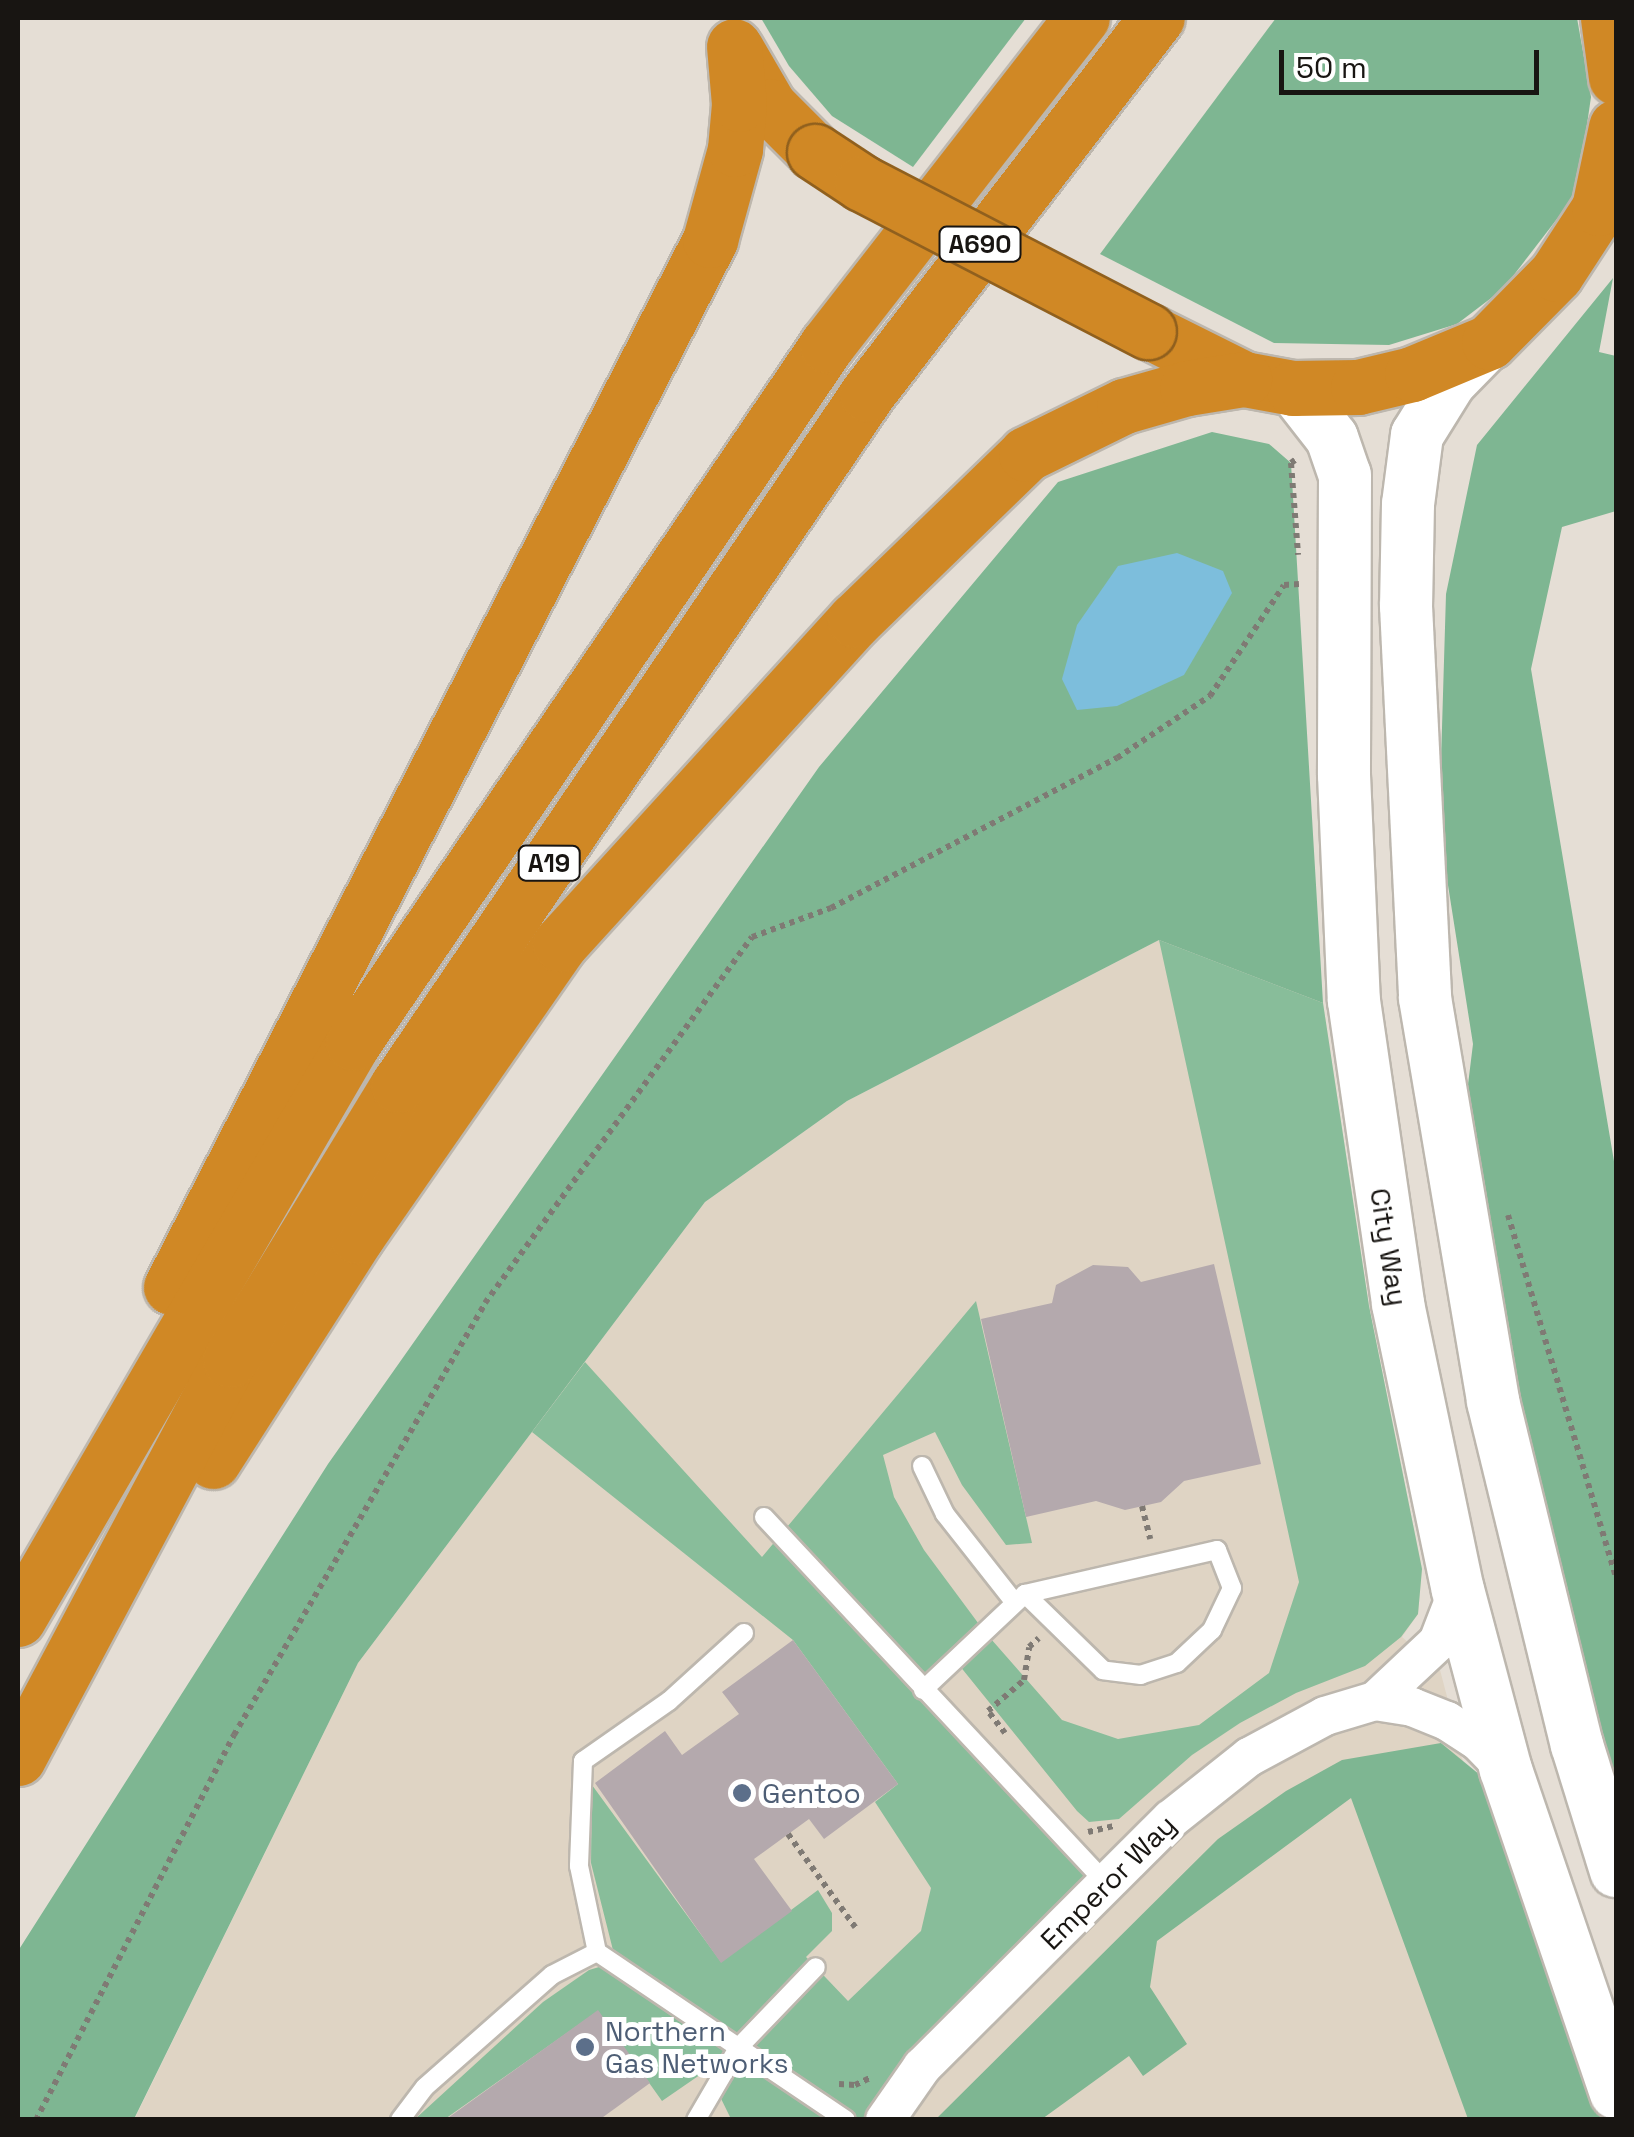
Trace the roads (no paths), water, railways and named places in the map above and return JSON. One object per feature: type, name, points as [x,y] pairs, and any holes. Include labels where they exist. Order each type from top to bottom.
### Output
[{"type":"highway","name":"A19","points":[[18,1619],[352,1043],[827,345],[1082,18]]},
{"type":"highway","name":"A19","points":[[18,1758],[230,1360],[398,1085],[867,394],[1157,18]]},
{"type":"highway","points":[[1608,18],[1616,78]]},
{"type":"highway","points":[[18,1594],[272,1088],[710,240],[735,149],[739,104],[730,32]]},
{"type":"highway","name":"A690","points":[[730,32],[770,106],[816,152],[862,183],[1148,331],[1268,383],[1358,387],[1412,374],[1489,342],[1556,274],[1608,199]]},
{"type":"highway","points":[[1608,199],[1616,127]]},
{"type":"highway","points":[[18,1766],[357,1236],[560,944],[854,620],[1026,454],[1124,406],[1187,388],[1268,383]]},
{"type":"main road","points":[[1489,342],[1450,382],[1417,434],[1408,504],[1406,606],[1426,998],[1493,1401],[1576,1745],[1616,1871]]},
{"type":"main road","name":"City Way","points":[[1268,383],[1332,438],[1345,475],[1344,775],[1354,1001],[1398,1304],[1458,1590],[1506,1770],[1616,2093]]},
{"type":"street","name":"Emperor Way","points":[[1375,1702],[1438,1642],[1458,1590]]},
{"type":"street","name":"Emperor Way","points":[[885,2120],[922,2067],[1171,1818],[1249,1757],[1326,1716],[1375,1702],[1412,1707],[1446,1721],[1479,1742],[1506,1770]]},
{"type":"lane","points":[[922,1466],[945,1514],[1020,1598],[1103,1670],[1142,1675],[1178,1663],[1212,1630],[1232,1588],[1216,1550],[1020,1598],[923,1690]]},
{"type":"lane","points":[[764,1517],[1106,1884]]},
{"type":"lane","points":[[744,1634],[670,1701],[583,1760],[579,1866],[597,1952],[846,2120]]},
{"type":"lane","points":[[400,2120],[425,2087],[552,1975],[597,1952]]},
{"type":"lane","points":[[696,2120],[738,2048],[816,1967]]},
{"type":"water","points":[[1177,553],[1223,571],[1232,593],[1184,675],[1117,706],[1077,710],[1062,679],[1077,625],[1118,566]]},
{"type":"place","name":"Gentoo","points":[[742,1793]]},
{"type":"place","name":"Northern Gas Networks","points":[[585,2047]]}]
